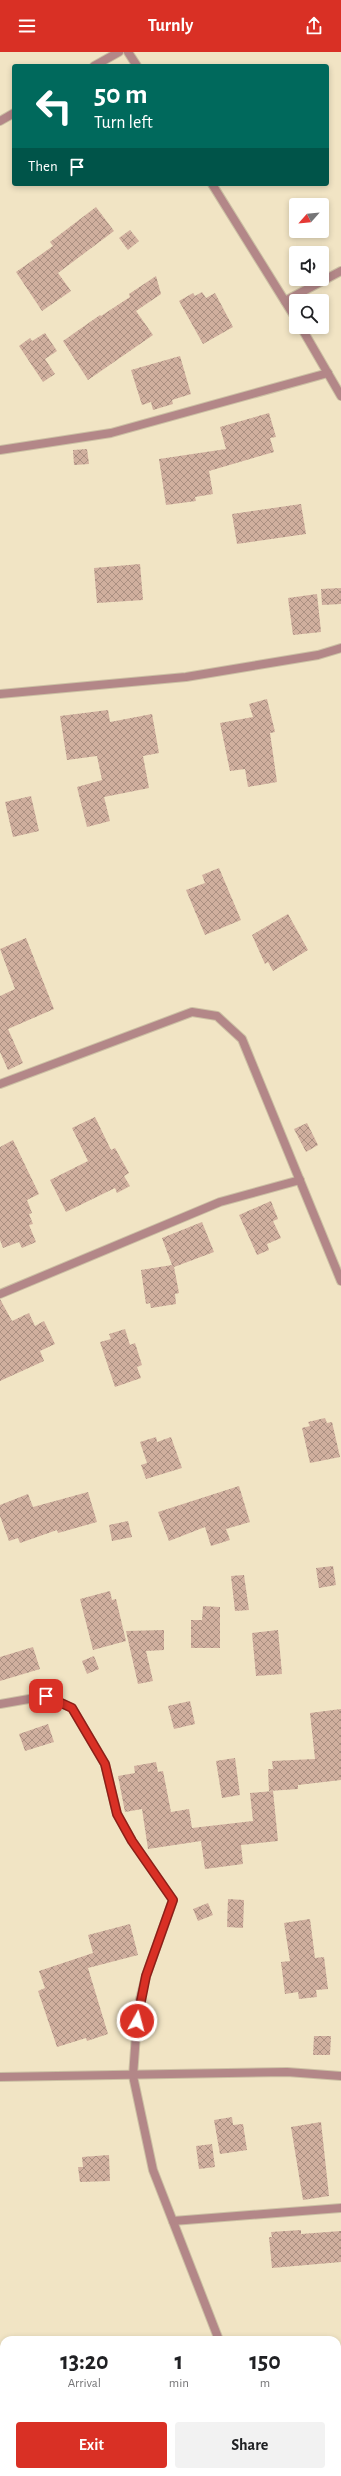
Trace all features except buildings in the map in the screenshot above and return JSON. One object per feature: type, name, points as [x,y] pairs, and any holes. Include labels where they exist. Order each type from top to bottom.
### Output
[{"type":"street","points":[[98,64],[119,52]]},
{"type":"street","points":[[128,52],[136,64]]},
{"type":"street","points":[[0,121],[12,114]]},
{"type":"street","points":[[213,186],[289,307]]},
{"type":"street","points":[[285,300],[341,271]]},
{"type":"street","points":[[305,334],[341,396]]},
{"type":"street","points":[[0,450],[111,433],[328,372]]},
{"type":"street","points":[[0,694],[186,677],[318,655],[341,648]]},
{"type":"street","points":[[0,1084],[192,1012],[217,1016],[242,1039],[341,1281]]},
{"type":"street","points":[[0,1294],[220,1202],[300,1180]]},
{"type":"street","points":[[0,1704],[46,1696],[72,1708],[105,1764],[117,1814],[132,1841],[173,1900],[141,1994],[133,2076],[153,2170],[217,2336]]},
{"type":"street","points":[[0,2077],[133,2076],[287,2072],[341,2076]]},
{"type":"street","points":[[173,2221],[341,2208]]},
{"type":"route","points":[[46,1696],[72,1708],[105,1764],[113,1791],[117,1814],[132,1841],[173,1900],[146,1976],[138,2007],[137,2021]]}]
